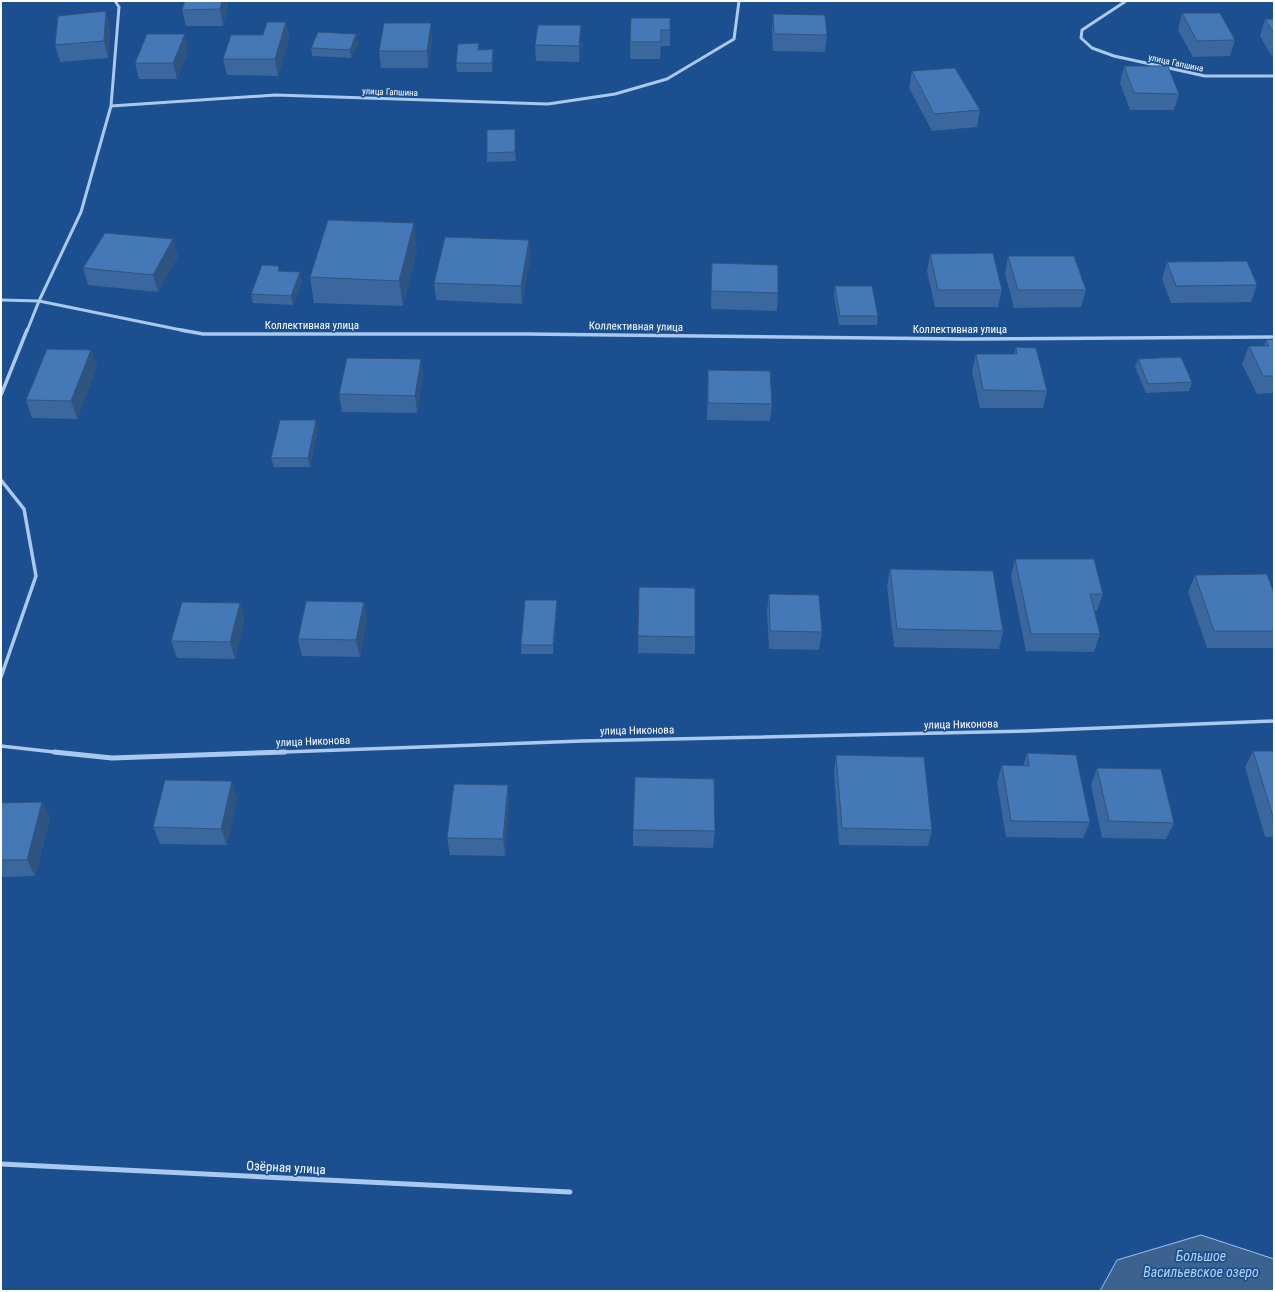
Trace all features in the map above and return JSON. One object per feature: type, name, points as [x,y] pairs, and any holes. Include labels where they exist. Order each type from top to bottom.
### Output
[{"type":"street","points":[[1,395],[39,301],[81,212],[111,106],[119,7],[115,1]]},
{"type":"street","name":"улица Гапшина","points":[[111,106],[276,95],[548,104],[615,94],[667,79],[734,39],[739,1]]},
{"type":"street","name":"улица Гапшина","points":[[1126,1],[1082,30],[1081,38],[1092,48],[1114,56],[1205,76],[1274,76]]},
{"type":"street","name":"Коллективная улица","points":[[1,300],[39,301],[203,334],[535,334],[956,339],[1274,337]]},
{"type":"street","points":[[1,480],[24,509],[36,576],[1,677]]},
{"type":"street","name":"улица Никонова","points":[[1,746],[112,758],[582,741],[1027,732],[1274,722]]},
{"type":"street","name":"Озёрная улица","points":[[1,1164],[570,1192]]},
{"type":"water","name":"Большое Васильевское озеро","points":[[1201,1235],[1274,1259],[1274,1291],[1100,1291],[1117,1260]]},
{"type":"building","points":[[185,1],[222,1],[220,9],[182,10]]},
{"type":"building","points":[[106,11],[104,41],[55,45],[58,16]]},
{"type":"building","points":[[1182,13],[1220,13],[1235,40],[1197,41]]},
{"type":"building","points":[[773,14],[825,15],[827,35],[774,34]]},
{"type":"building","points":[[631,18],[670,18],[670,30],[661,30],[661,42],[630,42]]},
{"type":"building","points":[[1265,19],[1274,19],[1274,34]]},
{"type":"building","points":[[267,22],[286,22],[275,59],[223,59],[231,35],[263,35]]},
{"type":"building","points":[[384,23],[431,23],[427,51],[379,51]]},
{"type":"building","points":[[538,25],[581,25],[579,46],[535,45]]},
{"type":"building","points":[[318,32],[356,34],[350,50],[311,48]]},
{"type":"building","points":[[147,34],[185,34],[173,63],[135,63]]},
{"type":"building","points":[[479,43],[478,50],[493,49],[492,63],[456,63],[458,44]]},
{"type":"building","points":[[1124,66],[1168,66],[1179,94],[1134,93]]},
{"type":"building","points":[[955,68],[980,110],[934,114],[912,71]]},
{"type":"building","points":[[515,129],[515,152],[487,153],[487,130]]},
{"type":"building","points":[[328,220],[414,223],[399,281],[310,277]]},
{"type":"building","points":[[105,233],[173,239],[153,275],[83,268]]},
{"type":"building","points":[[445,237],[529,240],[521,286],[434,283]]},
{"type":"building","points":[[993,253],[1002,290],[938,290],[930,254]]},
{"type":"building","points":[[1008,256],[1074,256],[1086,290],[1018,290]]},
{"type":"building","points":[[1247,261],[1257,285],[1176,286],[1167,262]]},
{"type":"building","points":[[712,263],[778,265],[778,293],[711,291]]},
{"type":"building","points":[[262,265],[279,266],[278,271],[300,272],[291,296],[251,294]]},
{"type":"building","points":[[835,286],[872,286],[878,316],[840,316]]},
{"type":"building","points":[[1274,339],[1274,376],[1263,376],[1249,346],[1269,346],[1266,340]]},
{"type":"building","points":[[1016,347],[1036,348],[1047,391],[983,390],[976,354],[1017,354]]},
{"type":"building","points":[[47,349],[91,350],[71,401],[26,400]]},
{"type":"building","points":[[1181,357],[1192,382],[1148,384],[1138,359]]},
{"type":"building","points":[[347,358],[421,359],[415,396],[339,394]]},
{"type":"building","points":[[708,370],[770,371],[772,404],[708,403]]},
{"type":"building","points":[[280,420],[316,420],[308,458],[271,458]]},
{"type":"building","points":[[1015,559],[1094,559],[1103,594],[1090,594],[1100,634],[1031,634]]},
{"type":"building","points":[[890,569],[993,571],[1003,631],[897,629]]},
{"type":"building","points":[[1267,574],[1274,593],[1274,631],[1214,631],[1195,575]]},
{"type":"building","points":[[639,587],[695,588],[695,637],[638,636]]},
{"type":"building","points":[[769,594],[819,595],[822,632],[770,631]]},
{"type":"building","points":[[525,600],[557,600],[553,645],[521,645]]},
{"type":"building","points":[[306,601],[364,602],[356,640],[298,639]]},
{"type":"building","points":[[182,602],[240,603],[230,642],[171,641]]},
{"type":"building","points":[[1253,751],[1274,751],[1274,820]]},
{"type":"building","points":[[1027,753],[1076,755],[1090,822],[1011,821],[1002,765],[1029,766]]},
{"type":"building","points":[[836,755],[924,757],[932,830],[842,828]]},
{"type":"building","points":[[1097,768],[1161,769],[1174,823],[1109,821]]},
{"type":"building","points":[[635,777],[714,779],[715,831],[633,830]]},
{"type":"building","points":[[165,780],[232,781],[221,829],[153,827]]},
{"type":"building","points":[[454,784],[508,785],[503,839],[447,838]]},
{"type":"building","points":[[42,802],[27,860],[1,860],[1,803]]}]
